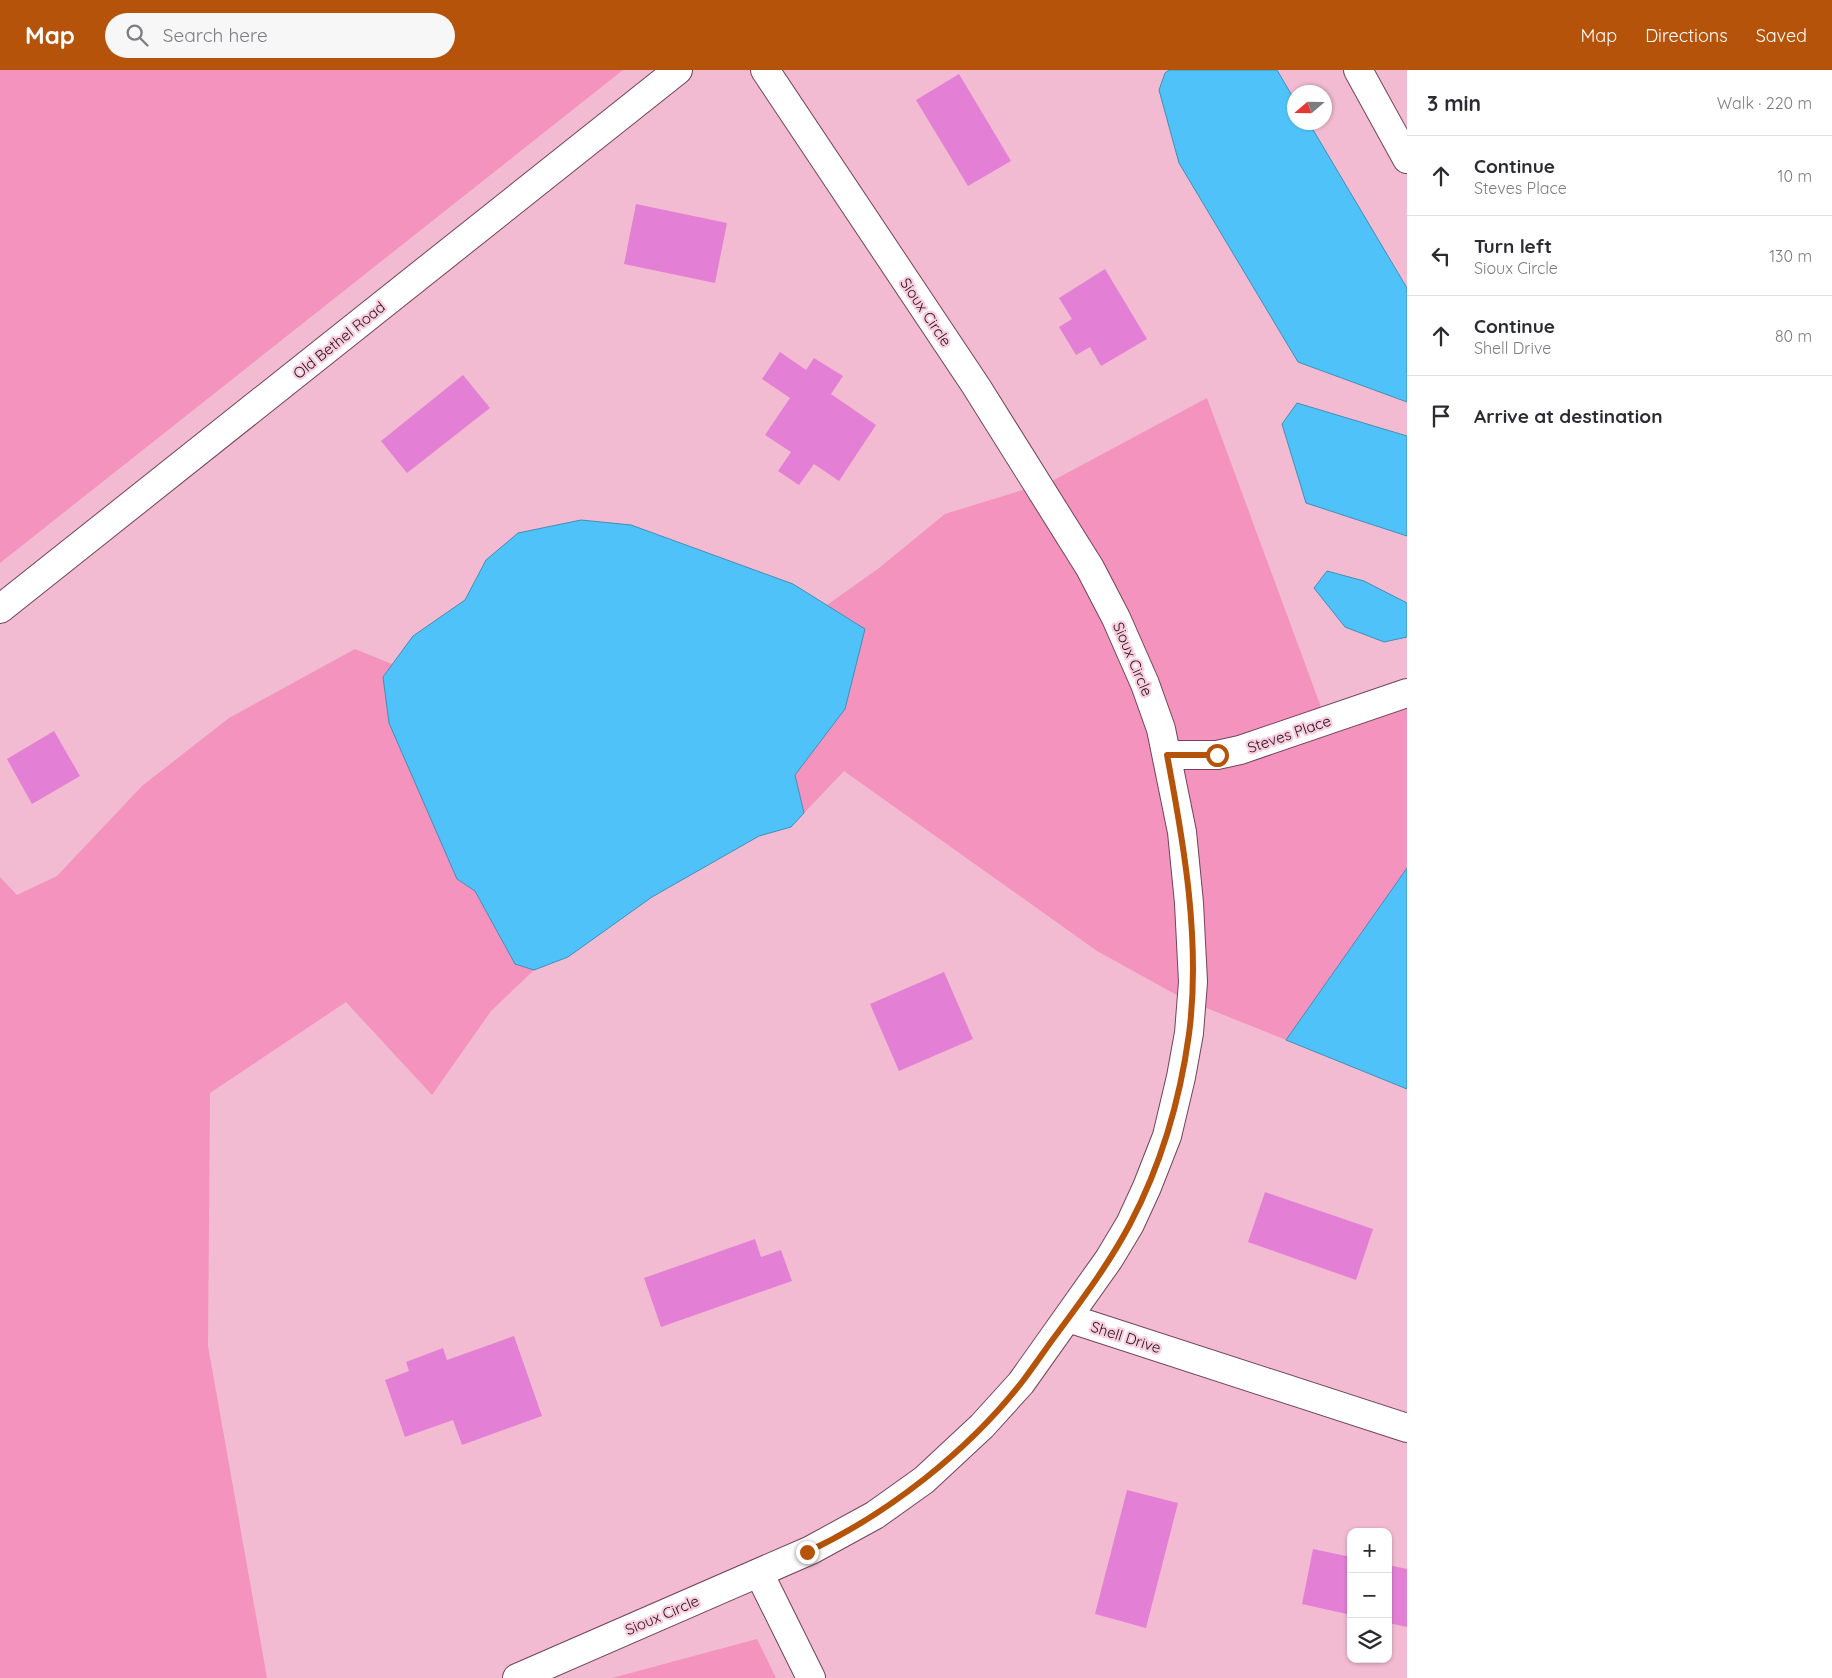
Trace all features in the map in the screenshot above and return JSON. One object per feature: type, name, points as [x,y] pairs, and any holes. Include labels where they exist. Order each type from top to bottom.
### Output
[{"type":"street","name":"Old Bethel Road","points":[[0,609],[678,70]]},
{"type":"street","name":"Sioux Circle","points":[[517,1678],[807,1552],[875,1515],[924,1480],[982,1426],[1022,1382],[1109,1259],[1130,1224],[1167,1136],[1189,1033],[1193,982],[1189,903],[1182,832],[1167,755],[1145,684],[1116,618],[1090,568],[976,386],[766,70]]},
{"type":"street","points":[[1358,70],[1407,160]]},
{"type":"street","name":"Steves Place","points":[[1167,755],[1217,755],[1240,750],[1407,693]]},
{"type":"street","name":"Shell Drive","points":[[1068,1318],[1407,1428]]},
{"type":"street","points":[[759,1573],[811,1678]]},
{"type":"shaded area","points":[[0,70],[623,70],[0,563]]},
{"type":"shaded area","points":[[1207,398],[1325,718],[1407,689],[1407,868],[1286,1040],[1184,999],[1097,951],[844,771],[804,813],[795,775],[845,709],[865,629],[827,605],[879,568],[945,514],[1052,481]]},
{"type":"shaded area","points":[[355,649],[392,664],[383,677],[457,879],[475,891],[515,964],[534,970],[491,1011],[432,1095],[346,1002],[210,1093],[208,1346],[267,1678],[0,1678],[0,877],[17,895],[57,876],[142,786],[229,718]]},
{"type":"shaded area","points":[[757,1639],[776,1678],[612,1678]]},
{"type":"water","points":[[1169,70],[1277,70],[1287,87],[1287,130],[1313,130],[1407,288],[1407,402],[1298,362],[1179,163],[1159,90],[1165,73]]},
{"type":"water","points":[[1297,403],[1407,436],[1407,536],[1306,503],[1282,424]]},
{"type":"water","points":[[581,520],[631,525],[793,584],[865,629],[845,709],[795,775],[804,813],[791,827],[759,836],[652,897],[568,957],[534,970],[515,964],[475,891],[457,879],[389,723],[383,677],[413,636],[465,600],[486,560],[518,533]]},
{"type":"water","points":[[1327,571],[1364,581],[1407,603],[1407,637],[1384,642],[1345,627],[1314,588]]},
{"type":"water","points":[[1407,868],[1407,1089],[1286,1040]]},
{"type":"building","points":[[959,74],[1011,161],[968,186],[916,100]]},
{"type":"building","points":[[636,204],[727,223],[715,283],[624,264]]},
{"type":"building","points":[[1105,269],[1147,339],[1101,366],[1090,347],[1076,355],[1059,327],[1072,319],[1059,298]]},
{"type":"building","points":[[780,352],[806,370],[814,358],[843,376],[831,394],[876,425],[839,481],[814,464],[799,485],[778,471],[791,452],[765,435],[790,398],[762,379]]},
{"type":"building","points":[[463,375],[490,408],[407,473],[381,441]]},
{"type":"building","points":[[54,731],[80,776],[32,804],[7,759]]},
{"type":"building","points":[[944,972],[973,1039],[899,1071],[870,1004]]},
{"type":"building","points":[[1265,1192],[1373,1229],[1356,1280],[1248,1242]]},
{"type":"building","points":[[755,1239],[761,1257],[781,1250],[792,1281],[661,1327],[644,1278]]},
{"type":"building","points":[[514,1336],[542,1416],[462,1445],[453,1420],[405,1437],[385,1380],[409,1371],[406,1362],[443,1348],[447,1360]]},
{"type":"building","points":[[1127,1490],[1178,1503],[1146,1628],[1095,1614]]},
{"type":"building","points":[[1313,1549],[1347,1556],[1347,1614],[1302,1604]]},
{"type":"building","points":[[1392,1566],[1407,1569],[1407,1627],[1392,1624]]},
{"type":"route","points":[[807,1552],[875,1515],[924,1480],[982,1426],[1022,1382],[1109,1259],[1130,1224],[1167,1136],[1189,1033],[1193,982],[1189,903],[1182,832],[1167,755],[1217,755]]}]
